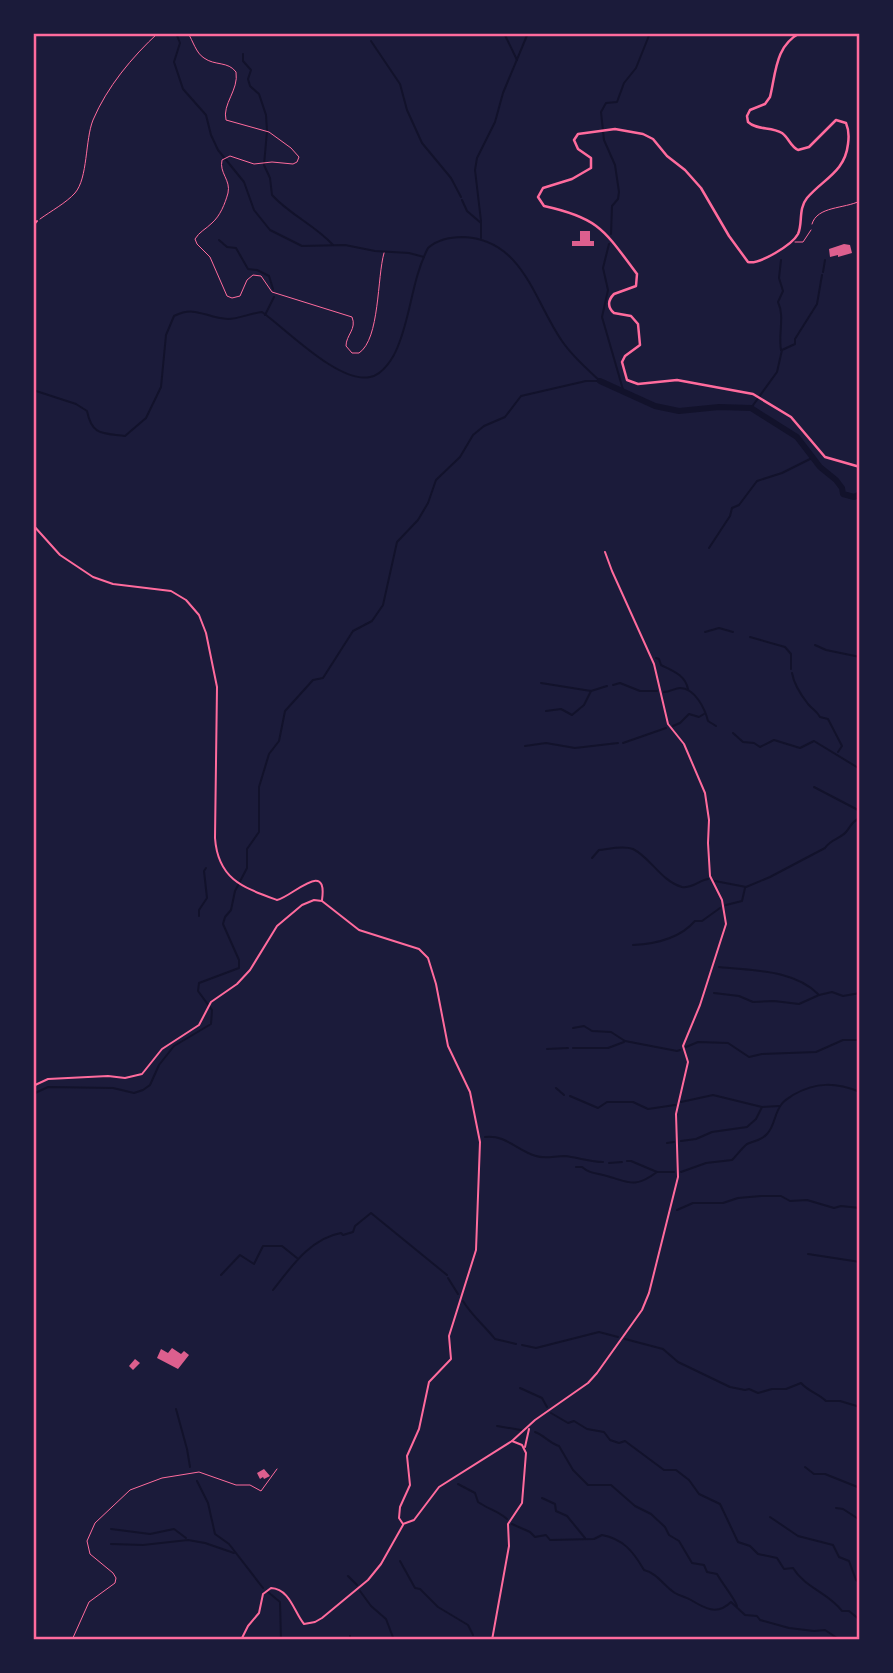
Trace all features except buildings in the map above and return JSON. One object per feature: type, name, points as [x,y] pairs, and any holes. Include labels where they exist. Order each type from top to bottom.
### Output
[{"type":"street","points":[[800,33],[782,49],[770,97],[765,104],[750,110],[748,122],[756,128],[781,133],[798,150],[809,147],[836,120],[846,123],[849,136],[843,164],[804,202],[799,230],[793,241],[756,263],[748,262],[701,188],[655,141],[643,134],[602,130],[580,133],[574,141],[578,149],[591,158],[589,169],[572,179],[542,188],[538,197],[544,206],[578,214],[595,224],[610,238],[637,274],[636,286],[614,294],[609,303],[609,308],[614,313],[631,316],[638,324],[641,342],[638,349],[622,359],[621,367],[629,382],[636,384],[677,380],[757,395],[791,418],[825,457],[860,467]]},
{"type":"street","points":[[33,226],[37,221]]},
{"type":"street","points":[[33,525],[60,555],[93,577],[113,584],[171,591],[186,600],[199,615],[206,633],[216,687],[216,850],[226,873],[235,881],[276,900],[290,896],[313,880],[319,882],[324,890],[322,901]]},
{"type":"street","points":[[241,1640],[259,1613],[263,1594],[271,1588],[283,1592],[304,1624],[322,1618],[368,1580],[381,1564],[403,1524],[414,1520],[439,1487],[512,1441],[535,1420],[587,1383],[646,1302],[678,1177],[677,1114],[688,1062],[682,1046],[700,1005],[726,924],[722,901],[710,876],[709,820],[705,793],[684,744],[668,724],[654,664],[605,552]]},
{"type":"street","points":[[33,1086],[48,1079],[76,1076],[138,1076],[162,1049],[199,1025],[211,1002],[237,984],[250,970],[277,926],[302,905],[314,900],[322,901],[359,930],[419,949],[428,958],[448,1046],[470,1092],[480,1142],[476,1250],[449,1336],[451,1359],[429,1382],[419,1429],[407,1456],[410,1485],[399,1513],[403,1524]]},
{"type":"street","points":[[492,1640],[509,1546],[508,1527],[522,1503],[525,1448],[530,1427]]},
{"type":"street","points":[[512,1441],[525,1448]]},
{"type":"lane","points":[[793,241],[802,243],[811,230]]},
{"type":"lane","points":[[72,1640],[89,1602],[115,1583],[115,1575],[90,1554],[87,1541],[95,1523],[124,1494],[151,1481],[195,1472],[212,1474],[236,1485],[249,1485],[261,1491],[277,1469]]},
{"type":"path","points":[[37,221],[76,192],[82,178],[90,129],[98,109],[130,62],[158,33]]},
{"type":"path","points":[[188,33],[201,56],[211,62],[230,66],[236,72],[237,82],[225,112],[226,120],[269,132],[294,150],[299,158],[292,164],[252,164],[234,157],[223,159],[221,169],[229,184],[228,193],[218,218],[195,239],[210,257],[227,296],[240,296],[248,278],[258,275],[272,292],[352,317],[354,325],[346,346],[352,353],[359,353],[366,346],[373,324],[384,253]]},
{"type":"path","points":[[811,230],[817,214],[860,201]]},
{"type":"waterway","points":[[176,33],[180,43],[174,62],[183,89],[206,115],[218,150],[244,182],[254,210],[270,230],[302,246],[345,245],[424,257]]},
{"type":"waterway","points":[[504,33],[517,60]]},
{"type":"waterway","points":[[481,238],[475,170],[477,158],[495,122],[503,93],[528,33]]},
{"type":"waterway","points":[[611,234],[612,206],[618,199],[619,192],[615,165],[604,140],[601,112],[606,103],[617,102],[624,83],[636,68],[650,33]]},
{"type":"waterway","points":[[371,41],[400,84],[407,110],[422,143],[451,178],[461,197]]},
{"type":"waterway","points":[[243,54],[243,61],[251,70],[248,79],[250,86],[259,94],[266,115],[264,165],[270,178],[272,195],[333,245]]},
{"type":"waterway","points":[[462,200],[467,211],[481,223]]},
{"type":"waterway","points":[[33,390],[76,404],[87,411],[92,425],[100,432],[125,436],[146,418],[161,387],[166,335],[174,316],[189,312],[228,319],[262,312],[313,353],[343,372],[357,377],[375,376],[387,365],[396,350],[418,272],[428,248],[436,242],[453,237],[483,240],[500,248],[513,260],[566,346],[599,380]]},
{"type":"waterway","points":[[219,240],[227,247],[236,248],[248,269],[269,276],[273,289]]},
{"type":"waterway","points":[[609,244],[603,268],[608,290],[602,317],[624,393]]},
{"type":"waterway","points":[[781,260],[779,278],[783,291],[778,302],[781,313],[781,350]]},
{"type":"waterway","points":[[823,272],[825,260]]},
{"type":"waterway","points":[[751,408],[777,372],[782,350],[795,344],[795,339],[817,304],[822,275]]},
{"type":"waterway","points":[[265,315],[274,297]]},
{"type":"waterway","points":[[33,1094],[48,1087],[113,1088],[134,1093],[143,1090],[150,1085],[159,1065],[174,1046],[211,1024],[212,1010],[198,991],[199,983],[239,968],[239,960],[223,924],[247,868],[247,849],[259,832],[259,787],[269,754],[279,741],[285,711],[313,680],[323,678],[353,631],[372,621],[383,605],[397,542],[418,520],[428,503],[436,480],[460,457],[473,435],[484,426],[505,417],[521,396],[586,381],[600,381]]},
{"type":"waterway","points":[[600,381],[655,406],[679,411],[719,407],[751,408],[797,437],[820,467],[836,480],[843,494],[854,497],[860,494]]},
{"type":"waterway","points":[[709,548],[730,516],[732,508],[739,505],[757,481],[782,473],[814,457]]},
{"type":"waterway","points":[[705,632],[719,628],[733,632]]},
{"type":"waterway","points":[[750,637],[785,647],[791,654],[791,669]]},
{"type":"waterway","points":[[815,645],[860,657]]},
{"type":"waterway","points":[[656,658],[661,665],[681,677],[688,689]]},
{"type":"waterway","points":[[792,673],[796,686],[808,704],[820,717],[828,719],[842,746],[838,752]]},
{"type":"waterway","points":[[541,683],[591,691]]},
{"type":"waterway","points":[[613,685],[620,683],[640,691],[657,691]]},
{"type":"waterway","points":[[546,711],[561,709],[572,715],[584,705],[591,691],[607,686]]},
{"type":"waterway","points":[[664,692],[680,688],[690,691],[702,705],[708,721],[716,726]]},
{"type":"waterway","points":[[673,726],[689,714],[699,717],[704,714]]},
{"type":"waterway","points":[[623,743],[666,728]]},
{"type":"waterway","points":[[733,733],[743,742],[754,743],[760,747],[774,740],[800,748],[814,741],[860,769]]},
{"type":"waterway","points":[[525,746],[546,743],[575,748],[618,743]]},
{"type":"waterway","points":[[814,787],[858,810],[860,814]]},
{"type":"waterway","points":[[715,881],[746,887],[770,877],[825,848],[860,818]]},
{"type":"waterway","points":[[592,858],[599,850],[629,848],[639,853],[668,880],[682,887],[708,879]]},
{"type":"waterway","points":[[199,916],[199,910],[207,898],[206,868]]},
{"type":"waterway","points":[[726,905],[742,901],[745,888]]},
{"type":"waterway","points":[[633,945],[675,936],[695,921],[702,921],[720,908]]},
{"type":"waterway","points":[[719,967],[784,976],[797,980],[818,994]]},
{"type":"waterway","points":[[714,993],[739,996],[753,1002],[799,1004],[832,992],[843,996],[860,993]]},
{"type":"waterway","points":[[573,1028],[584,1026],[592,1031],[611,1032],[625,1041],[680,1050]]},
{"type":"waterway","points":[[686,1047],[698,1042],[728,1043],[749,1057],[816,1052],[843,1040],[860,1040]]},
{"type":"waterway","points":[[573,1048],[608,1048],[624,1042]]},
{"type":"waterway","points":[[547,1049],[568,1048]]},
{"type":"waterway","points":[[681,1172],[706,1163],[732,1160],[747,1144],[765,1136],[770,1131],[782,1103],[801,1091],[826,1085],[842,1086],[860,1092]]},
{"type":"waterway","points":[[556,1088],[564,1095]]},
{"type":"waterway","points":[[681,1102],[713,1095],[762,1107],[779,1106]]},
{"type":"waterway","points":[[570,1096],[598,1108],[607,1102],[633,1102],[648,1109],[675,1105]]},
{"type":"waterway","points":[[681,1141],[696,1139],[712,1132],[747,1127],[756,1119],[762,1107]]},
{"type":"waterway","points":[[485,1137],[505,1140],[539,1157],[564,1156],[603,1162]]},
{"type":"waterway","points":[[667,1143],[674,1142]]},
{"type":"waterway","points":[[627,1161],[657,1172],[674,1172]]},
{"type":"waterway","points":[[609,1163],[622,1162]]},
{"type":"waterway","points":[[576,1167],[630,1182],[642,1181],[657,1172]]},
{"type":"waterway","points":[[677,1210],[693,1203],[723,1203],[738,1198],[761,1196],[781,1196],[790,1201],[807,1200],[834,1208],[860,1208]]},
{"type":"waterway","points":[[273,1290],[311,1247],[330,1236],[353,1232],[355,1226],[371,1213],[447,1275]]},
{"type":"waterway","points":[[221,1275],[240,1255],[254,1264],[263,1246],[282,1246],[297,1258]]},
{"type":"waterway","points":[[808,1254],[860,1262]]},
{"type":"waterway","points":[[448,1278],[458,1294]]},
{"type":"waterway","points":[[463,1301],[495,1339],[516,1344]]},
{"type":"waterway","points":[[522,1345],[536,1348],[599,1332],[618,1337]]},
{"type":"waterway","points":[[625,1339],[663,1349],[678,1362],[730,1387],[758,1393],[786,1389],[801,1383],[826,1401],[840,1401],[860,1407]]},
{"type":"waterway","points":[[520,1388],[542,1398],[547,1407]]},
{"type":"waterway","points":[[176,1409],[190,1467]]},
{"type":"waterway","points":[[551,1413],[568,1423],[574,1421],[587,1429],[604,1432],[610,1440],[619,1443],[625,1441],[664,1470],[676,1470],[689,1480],[699,1494],[720,1504],[738,1542],[750,1546],[758,1554],[777,1558],[784,1569],[793,1568],[804,1581],[842,1611],[849,1611],[860,1620]]},
{"type":"waterway","points":[[497,1426],[521,1430]]},
{"type":"waterway","points":[[535,1432],[559,1446],[573,1470],[588,1485],[611,1485],[635,1506],[651,1514],[665,1527],[669,1535],[679,1541],[692,1563],[704,1565],[707,1572],[717,1574],[737,1606]]},
{"type":"waterway","points":[[805,1467],[814,1474],[825,1474],[860,1488]]},
{"type":"waterway","points":[[197,1481],[208,1503],[215,1534],[229,1544],[263,1588]]},
{"type":"waterway","points":[[458,1484],[475,1493],[478,1502],[507,1519]]},
{"type":"waterway","points":[[542,1498],[555,1504],[556,1511],[567,1516],[585,1538]]},
{"type":"waterway","points":[[836,1508],[843,1509],[860,1520]]},
{"type":"waterway","points":[[770,1517],[798,1536],[833,1545],[839,1557],[849,1561],[856,1580],[860,1583]]},
{"type":"waterway","points":[[512,1524],[535,1537],[546,1535],[550,1540],[594,1539],[602,1535],[616,1539],[627,1547],[644,1570],[653,1574],[675,1593],[701,1606],[716,1610],[731,1602],[745,1615],[757,1616],[760,1620],[789,1628],[825,1630],[840,1640]]},
{"type":"waterway","points":[[111,1529],[150,1534],[174,1529],[186,1538]]},
{"type":"waterway","points":[[111,1544],[143,1545],[188,1540],[234,1553]]},
{"type":"waterway","points":[[400,1561],[415,1588],[420,1589],[438,1607],[468,1625],[473,1635]]},
{"type":"waterway","points":[[348,1576],[357,1585]]},
{"type":"waterway","points":[[360,1591],[371,1606],[386,1619],[394,1640]]},
{"type":"waterway","points":[[268,1592],[280,1602],[281,1640]]}]
